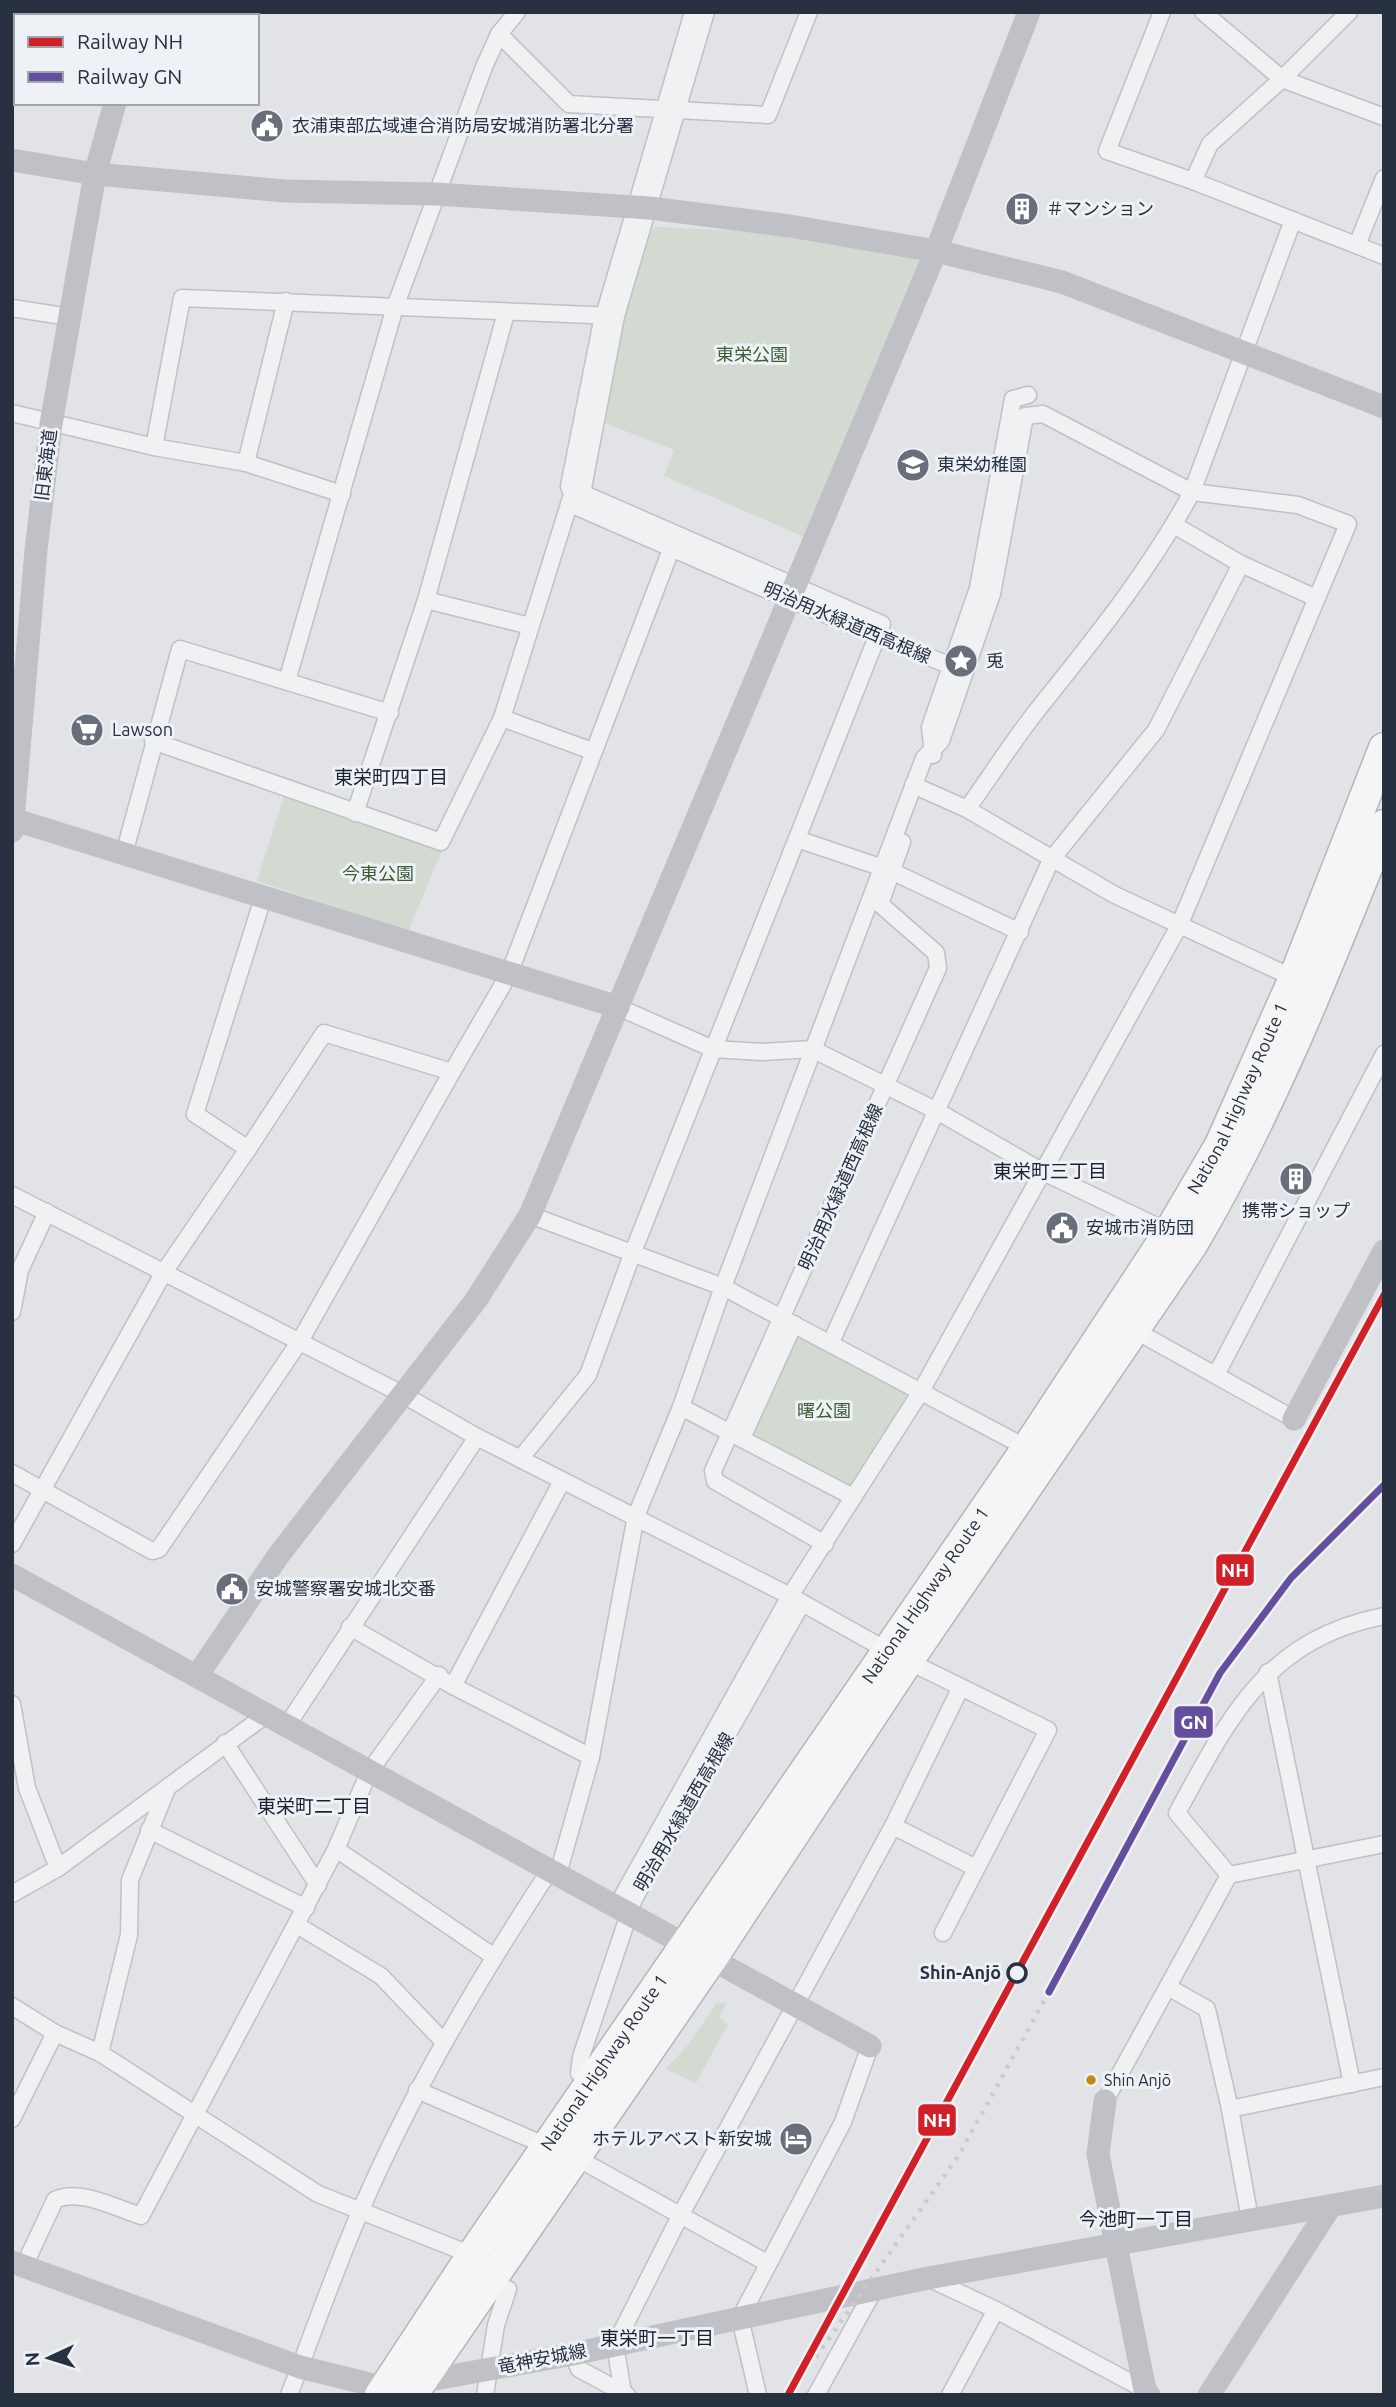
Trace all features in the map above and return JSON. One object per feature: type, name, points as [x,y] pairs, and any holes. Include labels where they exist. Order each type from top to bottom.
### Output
[{"type":"highway","name":"National Highway Route 1","points":[[400,2389],[563,2150],[687,1943],[1136,1331],[1223,1194],[1279,1081],[1306,984],[1384,748]]},
{"type":"highway","name":"National Highway Route 1","points":[[400,2389],[472,2255],[563,2150],[713,1957],[1027,1448],[1169,1232],[1306,984],[1384,825]]},
{"type":"street","points":[[287,681],[394,307],[499,34],[517,12]]},
{"type":"street","points":[[153,741],[441,842],[502,718],[530,626],[578,495],[569,486],[610,316],[670,112],[693,12]]},
{"type":"street","points":[[670,112],[706,12]]},
{"type":"street","points":[[499,34],[569,104],[768,116],[808,12]]},
{"type":"street","points":[[197,1676],[278,1556],[476,1300],[530,1215],[936,251],[1029,12]]},
{"type":"street","points":[[1162,12],[1107,151],[1194,181],[1384,256]]},
{"type":"street","points":[[1203,12],[1282,79],[1384,117]]},
{"type":"street","points":[[1194,181],[1210,144],[1282,79],[1349,12]]},
{"type":"street","name":"旧東海道","points":[[13,824],[18,718],[51,424],[96,174],[115,105]]},
{"type":"street","points":[[12,160],[96,174],[285,191],[436,194],[642,208],[790,226],[936,251],[1062,282],[1384,407]]},
{"type":"street","points":[[1357,245],[1384,178]]},
{"type":"street","points":[[967,809],[1034,715],[1081,658],[1174,525],[1192,492],[1293,219]]},
{"type":"street","points":[[154,447],[181,298],[610,316]]},
{"type":"street","points":[[246,463],[286,301]]},
{"type":"street","points":[[12,307],[69,317]]},
{"type":"street","points":[[355,813],[425,600],[506,313]]},
{"type":"street","points":[[951,666],[978,589],[1013,399],[1028,395]]},
{"type":"street","points":[[12,413],[154,447],[246,463],[342,494]]},
{"type":"street","points":[[932,749],[941,741],[992,594],[1025,416],[1043,414],[1192,492]]},
{"type":"street","name":"明治用水緑道西高根線","points":[[579,2073],[581,2057],[624,1910],[825,1544],[920,1393],[1045,1173],[1179,926],[1348,524],[1298,505],[1192,492]]},
{"type":"street","name":"明治用水緑道西高根線","points":[[578,495],[577,507],[674,542],[791,593],[877,637],[951,666],[930,727],[933,757],[918,787],[886,870],[880,904],[936,953],[938,968],[737,1436]]},
{"type":"street","points":[[1174,525],[1241,564],[1315,598]]},
{"type":"street","points":[[12,1473],[152,1551],[159,1549],[300,1341],[509,974],[674,542]]},
{"type":"street","points":[[831,1342],[1051,860],[1156,730],[1241,564]]},
{"type":"street","points":[[425,600],[530,626]]},
{"type":"street","points":[[520,1460],[588,1376],[633,1252],[877,637]]},
{"type":"street","points":[[124,854],[180,649],[390,713]]},
{"type":"street","points":[[502,718],[592,751]]},
{"type":"street","points":[[918,787],[967,809],[1051,860],[1179,926],[1306,984]]},
{"type":"street","points":[[13,824],[124,854],[618,1007],[713,1049],[762,1052],[812,1049],[935,1110],[1045,1173],[1169,1232]]},
{"type":"street","points":[[797,839],[886,870],[1020,932]]},
{"type":"street","points":[[289,2395],[360,2212],[417,2090],[493,1956],[554,1872],[591,1757],[636,1516],[681,1407],[812,1049],[886,870]]},
{"type":"street","points":[[248,1149],[195,1114],[195,1106],[263,898]]},
{"type":"street","points":[[12,1544],[164,1272],[324,1033],[452,1072]]},
{"type":"street","points":[[1216,1375],[1384,1054]]},
{"type":"street","points":[[12,1195],[402,1394],[520,1460],[636,1516],[796,1599],[960,1689],[1048,1730],[943,1933]]},
{"type":"street","points":[[12,1312],[20,1270],[47,1212]]},
{"type":"street","points":[[530,1215],[723,1287],[1027,1448]]},
{"type":"street","points":[[1136,1331],[1294,1419],[1384,1251]]},
{"type":"street","points":[[681,1407],[853,1497]]},
{"type":"street","points":[[737,1436],[713,1471],[715,1481],[825,1544]]},
{"type":"street","points":[[288,1724],[477,1437]]},
{"type":"street","points":[[453,1686],[562,1481]]},
{"type":"street","points":[[13,1578],[288,1724],[369,1772],[713,1957],[870,2046],[843,2122],[740,2318],[758,2395]]},
{"type":"street","points":[[1229,1875],[1177,1813],[1217,1741],[1242,1702],[1268,1672],[1318,1638],[1383,1621]]},
{"type":"street","points":[[351,1627],[439,1675],[453,1686],[591,1757]]},
{"type":"street","points":[[1268,1672],[1352,2084]]},
{"type":"street","points":[[18,2264],[55,2200],[63,2196],[75,2195],[141,2216],[318,1885],[369,1772],[439,1675]]},
{"type":"street","points":[[625,2394],[615,2345],[680,2216],[893,1826],[960,1689]]},
{"type":"street","points":[[12,1704],[27,1788],[58,1868]]},
{"type":"street","points":[[12,1894],[58,1868],[267,1714]]},
{"type":"street","points":[[225,1743],[318,1885]]},
{"type":"street","points":[[100,2053],[129,1936],[130,1880],[166,1791]]},
{"type":"street","points":[[893,1826],[976,1868]]},
{"type":"street","points":[[149,1830],[306,1908]]},
{"type":"street","points":[[1229,1875],[1384,1844]]},
{"type":"street","points":[[336,1849],[493,1956]]},
{"type":"street","points":[[1147,2392],[1098,2154],[1105,2101],[1229,1875]]},
{"type":"street","points":[[297,1925],[381,1976],[443,2041]]},
{"type":"street","points":[[1168,1987],[1207,2009],[1230,2109],[1250,2219]]},
{"type":"street","points":[[12,2006],[55,2033],[100,2053],[305,2187],[360,2212],[472,2255]]},
{"type":"street","points":[[12,2119],[55,2033]]},
{"type":"street","points":[[1230,2109],[1384,2077]]},
{"type":"street","points":[[417,2090],[535,2141],[563,2150],[767,2263]]},
{"type":"street","name":"竜神安城線","points":[[18,2264],[300,2367],[400,2389],[928,2278],[1384,2196]]},
{"type":"street","points":[[1209,2395],[1330,2207]]},
{"type":"street","points":[[928,2278],[996,2310],[1147,2392]]},
{"type":"street","points":[[477,2395],[508,2289]]},
{"type":"street","points":[[816,2395],[874,2290]]},
{"type":"street","points":[[950,2395],[996,2310]]},
{"type":"street","points":[[573,2354],[579,2369],[625,2394]]},
{"type":"street","points":[[485,2370],[485,2395]]},
{"type":"green space","name":"東栄公園","points":[[656,227],[792,233],[927,255],[807,538],[664,476],[674,450],[602,422],[620,320],[651,230]]},
{"type":"green space","name":"今東公園","points":[[284,796],[443,848],[408,932],[257,881]]},
{"type":"green space","name":"曙公園","points":[[801,1334],[905,1391],[906,1398],[852,1484],[844,1486],[753,1436],[750,1430],[792,1337]]},
{"type":"green space","points":[[727,2002],[719,2018],[728,2024],[696,2083],[666,2069],[688,2045],[716,2004]]},
{"type":"railway","points":[[816,2357],[959,2155],[1049,1992]]},
{"type":"rail line","name":"NH","points":[[788,2395],[1384,1295]]},
{"type":"rail line","name":"GN","points":[[1049,1992],[1220,1673],[1291,1578],[1384,1485]]},
{"type":"place","name":"衣浦東部広域連合消防局安城消防署北分署","points":[[267,126]]},
{"type":"place","name":"＃マンション","points":[[1022,209]]},
{"type":"place","name":"東栄幼稚園","points":[[913,465]]},
{"type":"place","name":"兎","points":[[961,661]]},
{"type":"place","name":"Lawson","points":[[87,730]]},
{"type":"place","name":"携帯ショップ","points":[[1296,1179]]},
{"type":"place","name":"安城市消防団","points":[[1062,1228]]},
{"type":"place","name":"安城警察署安城北交番","points":[[232,1589]]},
{"type":"place","name":"Shin-Anjō","points":[[1017,1973]]},
{"type":"place","name":"Shin Anjō","points":[[1091,2080]]},
{"type":"place","name":"ホテルアベスト新安城","points":[[796,2139]]},
{"type":"district","name":"東栄町四丁目","points":[[391,777]]},
{"type":"district","name":"東栄町三丁目","points":[[1050,1171]]},
{"type":"district","name":"東栄町二丁目","points":[[314,1806]]},
{"type":"district","name":"今池町一丁目","points":[[1136,2219]]},
{"type":"district","name":"東栄町一丁目","points":[[657,2338]]}]
